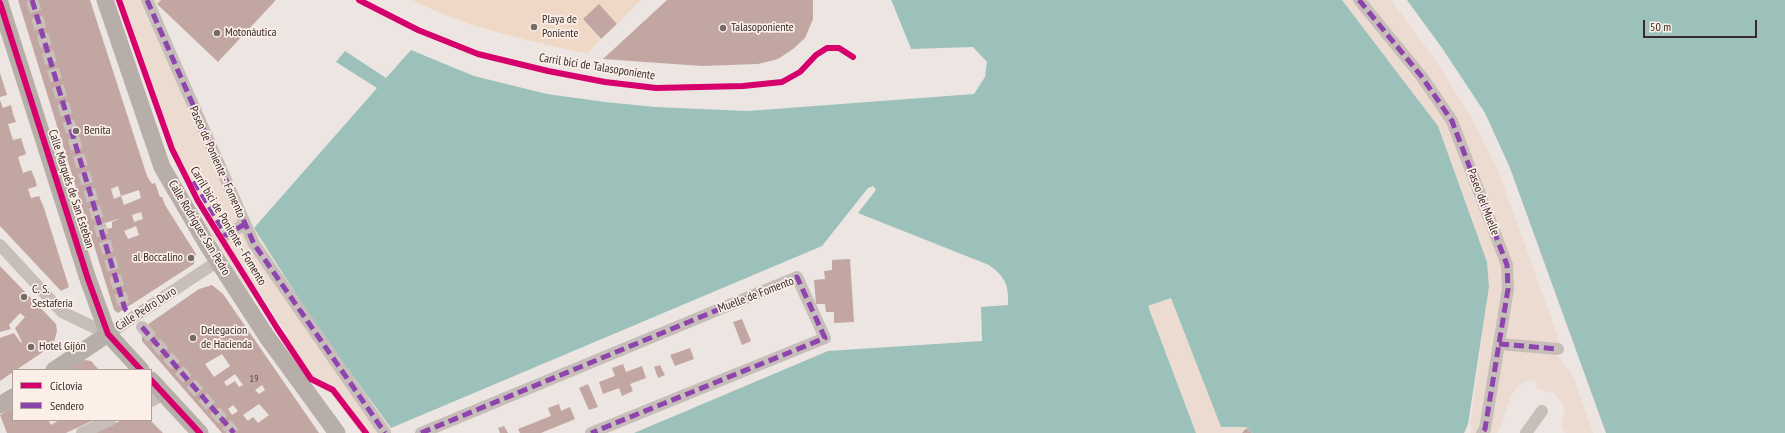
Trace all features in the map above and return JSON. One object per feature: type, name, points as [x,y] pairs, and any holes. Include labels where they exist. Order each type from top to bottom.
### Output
[{"type":"main road","name":"Calle Rodríguez San Pedro","points":[[105,0],[162,167],[218,261],[267,337],[337,433]]},
{"type":"main road","name":"Calle Marqués de San Esteban","points":[[0,3],[88,279],[108,334],[140,369]]},
{"type":"main road","name":"Calle Pedro Duro","points":[[56,369],[108,334]]},
{"type":"main road","points":[[152,383],[158,398],[200,433]]},
{"type":"main road","points":[[0,405],[12,398]]},
{"type":"street","name":"Paseo de Poniente - Fomento","points":[[147,0],[254,244],[385,433]]},
{"type":"street","name":"Paseo del Muelle","points":[[1359,0],[1422,77],[1452,121],[1507,265],[1508,289],[1485,429],[1482,433]]},
{"type":"street","points":[[226,235],[245,224]]},
{"type":"street","points":[[0,246],[62,312],[108,334]]},
{"type":"street","name":"Calle Pedro Duro","points":[[108,334],[218,261]]},
{"type":"street","name":"Muelle de Fomento","points":[[421,433],[797,277],[826,338],[591,433]]},
{"type":"street","points":[[1499,344],[1558,349]]},
{"type":"street","points":[[1526,433],[1542,411]]},
{"type":"street","points":[[82,433],[108,421]]},
{"type":"sand","name":"Playa de Poniente","points":[[412,0],[641,0],[617,24],[599,5],[583,19],[600,40],[587,54],[476,26],[433,10]]},
{"type":"shaded area","points":[[121,0],[161,0],[157,4],[171,42],[253,227],[317,327],[391,428],[391,433],[361,433],[330,393],[309,382],[281,340],[288,336],[257,288],[248,293],[203,222],[211,215],[195,188],[171,141]]},
{"type":"shaded area","points":[[1342,0],[1391,0],[1434,58],[1470,115],[1498,170],[1562,348],[1558,349],[1557,355],[1573,376],[1593,433],[1565,433],[1561,424],[1565,410],[1562,402],[1554,393],[1537,389],[1535,379],[1526,381],[1518,386],[1511,396],[1501,426],[1497,433],[1470,433],[1473,428],[1470,425],[1489,287],[1487,262],[1438,126]]},
{"type":"shaded area","points":[[1171,298],[1221,427],[1246,427],[1241,433],[1196,433],[1148,306]]},
{"type":"water","points":[[891,0],[1342,0],[1438,126],[1487,262],[1489,287],[1468,424],[1464,433],[1252,433],[1246,427],[1221,427],[1171,298],[1148,306],[1196,433],[634,433],[828,351],[982,341],[981,307],[1008,305],[1007,286],[1002,277],[989,265],[858,213],[876,190],[873,186],[868,188],[822,246],[391,428],[317,327],[254,228],[377,88],[336,62],[345,51],[386,78],[411,50],[474,76],[547,94],[656,107],[748,111],[974,94],[985,77],[987,62],[973,47],[911,49]]},
{"type":"water","points":[[1407,0],[1785,0],[1785,433],[1606,433],[1510,168],[1485,113],[1442,48]]},
{"type":"pier","points":[[889,0],[891,0],[911,49],[909,49]]},
{"type":"building","points":[[18,0],[90,0],[147,176],[152,184],[155,183],[160,197],[162,197],[165,205],[196,254],[194,264],[118,313],[114,310]],"holes":[[[118,186],[121,196],[114,199],[111,189]],[[139,190],[141,198],[124,205],[121,196]],[[141,212],[143,219],[134,222],[132,215]],[[121,218],[112,222],[112,228],[106,229],[105,223]],[[136,226],[139,235],[128,239],[124,231]]]},
{"type":"building","name":"Motonáutica","points":[[161,0],[275,1],[218,62],[157,4]]},
{"type":"building","name":"Talasoponiente","points":[[667,0],[813,0],[813,19],[805,38],[793,49],[778,59],[758,64],[702,66],[603,59]]},
{"type":"building","points":[[599,4],[617,24],[601,39],[583,19]]},
{"type":"building","points":[[0,73],[7,95],[0,97]]},
{"type":"building","points":[[0,100],[3,108],[11,105],[16,122],[8,124],[13,140],[21,138],[26,154],[18,157],[23,173],[31,170],[35,179],[37,186],[28,189],[31,198],[39,196],[44,208],[69,287],[61,291],[0,226]]},
{"type":"building","points":[[850,259],[854,322],[834,323],[834,312],[826,312],[825,304],[816,304],[814,280],[825,279],[824,271],[832,270],[832,260]]},
{"type":"building","points":[[0,266],[56,324],[57,331],[54,342],[49,348],[18,369],[12,369],[12,373],[0,381],[0,338],[14,333],[21,343],[22,342],[15,328],[25,317],[20,313],[9,325],[11,329],[0,332]]},
{"type":"building","points":[[212,285],[223,294],[319,433],[222,433],[142,341],[142,334],[147,325],[199,289]],"holes":[[[222,354],[230,366],[214,377],[205,364]],[[235,374],[243,385],[239,387],[235,381],[227,386],[224,382]],[[262,385],[265,390],[259,394],[255,390]],[[259,404],[269,415],[258,423],[253,417],[248,421],[243,415]],[[233,405],[238,411],[232,415],[228,409]]]},
{"type":"building","points":[[742,319],[751,341],[742,345],[733,322]]},
{"type":"building","points":[[690,348],[694,359],[675,366],[670,355]]},
{"type":"building","points":[[84,360],[91,361],[98,369],[70,369]]},
{"type":"building","points":[[623,364],[626,372],[642,366],[646,378],[630,384],[633,391],[622,396],[619,388],[603,394],[599,382],[615,376],[612,368]]},
{"type":"building","points":[[660,365],[665,375],[658,378],[654,367]]},
{"type":"building","points":[[588,384],[598,407],[589,410],[579,388]]},
{"type":"building","points":[[559,404],[561,411],[570,407],[575,419],[541,433],[520,433],[518,429],[551,416],[548,408]]},
{"type":"building","points":[[12,408],[12,421],[49,421],[51,425],[57,421],[92,421],[66,433],[7,433],[0,415]]},
{"type":"building","points":[[120,421],[151,421],[163,433],[93,433]]},
{"type":"building","points":[[504,426],[508,433],[500,433],[498,428]]},
{"type":"building","points":[[1246,428],[1252,433],[1242,433]]},
{"type":"tunnel","points":[[32,0],[125,309]]},
{"type":"tunnel","points":[[144,329],[234,433]]},
{"type":"marked path","points":[[32,0],[125,309],[128,312]]},
{"type":"marked path","points":[[147,0],[254,244],[385,433]]},
{"type":"marked path","points":[[1359,0],[1422,77],[1452,121],[1507,265],[1508,289],[1485,429],[1482,433]]},
{"type":"marked path","points":[[194,181],[226,235],[245,224]]},
{"type":"marked path","points":[[421,433],[797,277],[825,338],[591,433]]},
{"type":"marked path","points":[[142,327],[234,433]]},
{"type":"marked path","points":[[1499,344],[1558,349]]},
{"type":"cycle path","name":"Carril bici de Poniente - Fomento","points":[[119,0],[172,149],[198,201],[277,328],[311,379],[333,390],[366,433]]},
{"type":"cycle path","name":"Carril bici de Talasoponiente","points":[[359,0],[418,30],[478,54],[548,71],[605,82],[656,88],[743,86],[782,82],[800,72],[816,55],[827,48],[839,48],[853,57]]},
{"type":"cycle path","points":[[0,3],[88,279],[108,334],[140,369]]},
{"type":"cycle path","points":[[152,381],[200,433]]},
{"type":"place","name":"Playa de Poniente","points":[[534,27]]},
{"type":"place","name":"Talasoponiente","points":[[723,28]]},
{"type":"place","name":"Motonáutica","points":[[217,33]]},
{"type":"place","name":"Benita","points":[[76,131]]},
{"type":"place","name":"al Boccalino","points":[[191,258]]},
{"type":"place","name":"C. S. Sestaferia","points":[[24,297]]},
{"type":"place","name":"Delegacion de Hacienda","points":[[193,338]]},
{"type":"place","name":"Hotel Gijón","points":[[31,347]]}]
